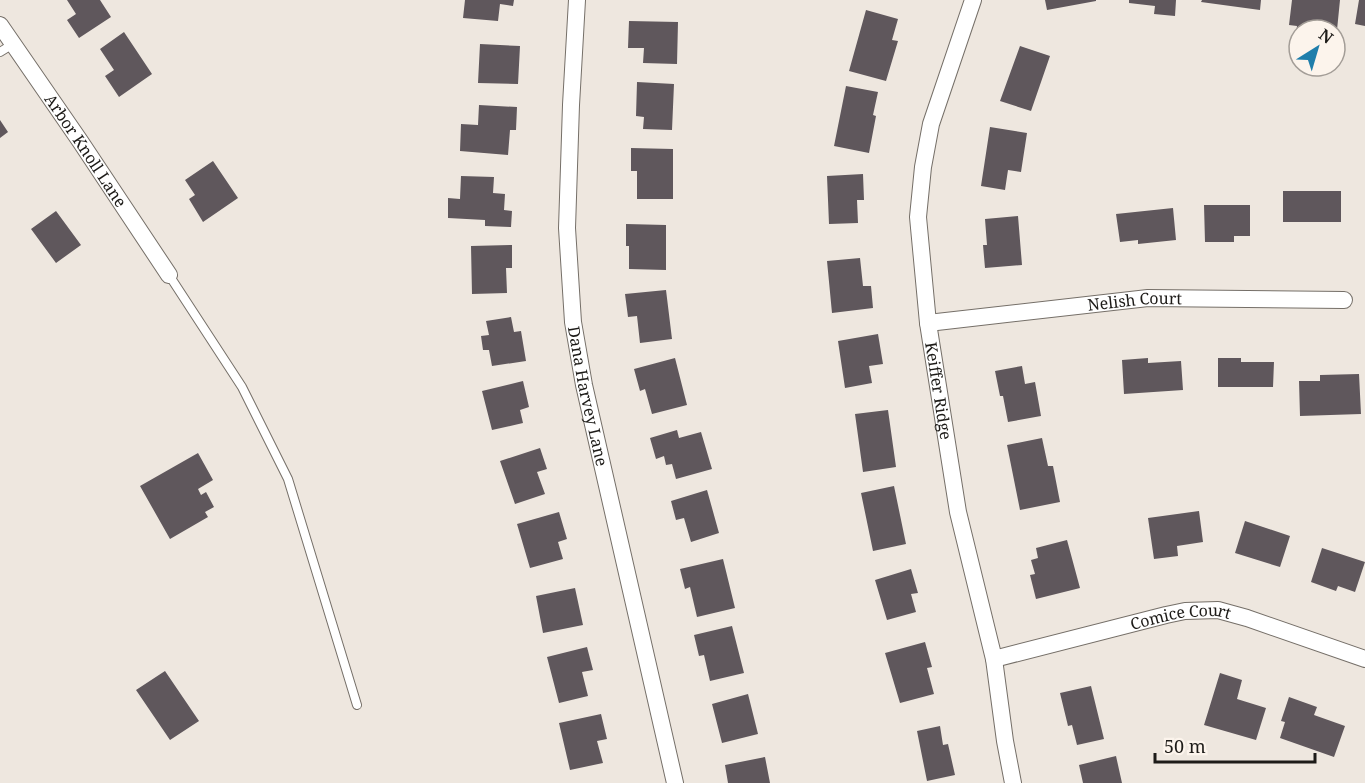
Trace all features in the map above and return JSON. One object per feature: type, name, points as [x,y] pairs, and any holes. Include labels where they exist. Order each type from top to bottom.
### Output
[{"type":"street","name":"Dana Harvey Lane","points":[[577,0],[567,228],[573,322],[584,385],[675,783]]},
{"type":"street","name":"Keiffer Ridge","points":[[973,0],[931,124],[923,167],[918,217],[928,323],[958,512],[994,659],[1013,783]]},
{"type":"street","name":"Arbor Knoll Lane","points":[[0,25],[6,48],[80,141],[169,275]]},
{"type":"street","name":"Nelish Court","points":[[928,323],[1148,298],[1344,300]]},
{"type":"street","name":"Comice Court","points":[[994,659],[1166,615],[1185,611],[1218,610],[1365,659]]},
{"type":"lane","points":[[169,275],[242,387],[288,479],[357,705]]},
{"type":"building","points":[[67,0],[100,0],[111,17],[79,38],[67,20],[76,14]]},
{"type":"building","points":[[465,0],[514,0],[513,6],[500,4],[498,21],[463,18]]},
{"type":"building","points":[[1045,0],[1096,0],[1096,1],[1047,10]]},
{"type":"building","points":[[1129,0],[1176,0],[1175,16],[1154,14],[1155,6],[1129,3]]},
{"type":"building","points":[[1202,0],[1261,0],[1260,10],[1201,2]]},
{"type":"building","points":[[1292,0],[1340,0],[1338,18],[1290,18]]},
{"type":"building","points":[[1359,0],[1365,0],[1365,26],[1355,24]]},
{"type":"building","points":[[866,10],[898,19],[892,40],[898,41],[886,81],[849,71]]},
{"type":"building","points":[[629,21],[678,22],[677,64],[643,63],[644,48],[628,48]]},
{"type":"building","points":[[124,32],[152,74],[119,97],[105,76],[114,70],[100,49]]},
{"type":"building","points":[[480,44],[520,46],[518,84],[478,83]]},
{"type":"building","points":[[1020,46],[1050,56],[1031,111],[1000,101]]},
{"type":"building","points":[[637,82],[674,84],[672,130],[643,129],[644,117],[636,116]]},
{"type":"building","points":[[846,86],[878,92],[869,153],[834,146]]},
{"type":"building","points":[[479,105],[517,107],[516,130],[510,130],[508,155],[460,151],[461,124],[478,125]]},
{"type":"building","points":[[0,120],[8,132],[0,138]]},
{"type":"building","points":[[990,127],[1027,133],[1021,172],[1008,170],[1005,190],[981,186]]},
{"type":"building","points":[[631,148],[673,149],[673,199],[637,199],[637,171],[631,171]]},
{"type":"building","points":[[213,161],[238,198],[203,222],[189,199],[195,195],[185,180]]},
{"type":"building","points":[[863,174],[864,200],[857,200],[858,223],[829,224],[827,176]]},
{"type":"building","points":[[461,176],[494,177],[493,193],[505,194],[504,210],[512,211],[511,227],[485,226],[485,220],[448,218],[448,198],[460,199]]},
{"type":"building","points":[[1283,191],[1341,191],[1341,222],[1283,222]]},
{"type":"building","points":[[1204,205],[1250,205],[1250,236],[1234,236],[1234,242],[1205,242]]},
{"type":"building","points":[[1173,208],[1176,240],[1138,244],[1138,240],[1120,242],[1116,214]]},
{"type":"building","points":[[56,211],[81,245],[56,263],[31,229]]},
{"type":"building","points":[[1018,216],[1022,265],[985,268],[983,245],[987,245],[985,219]]},
{"type":"building","points":[[626,224],[666,225],[666,270],[629,269]]},
{"type":"building","points":[[512,245],[512,268],[506,268],[507,293],[472,294],[471,246]]},
{"type":"building","points":[[860,258],[863,286],[871,286],[873,308],[832,313],[827,261]]},
{"type":"building","points":[[666,290],[672,339],[640,343],[637,316],[628,317],[625,294]]},
{"type":"building","points":[[511,317],[514,332],[521,331],[526,361],[492,366],[489,350],[483,350],[481,336],[489,335],[486,321]]},
{"type":"building","points":[[878,334],[883,364],[869,366],[872,383],[845,388],[838,341]]},
{"type":"building","points":[[675,358],[687,405],[652,414],[645,389],[640,391],[634,369]]},
{"type":"building","points":[[1148,358],[1148,363],[1181,361],[1183,390],[1124,394],[1122,360]]},
{"type":"building","points":[[1218,358],[1241,358],[1241,362],[1274,362],[1273,387],[1218,387]]},
{"type":"building","points":[[1022,366],[1025,384],[1035,382],[1041,416],[1008,422],[995,371]]},
{"type":"building","points":[[1359,374],[1361,414],[1300,416],[1299,381],[1320,381],[1320,375]]},
{"type":"building","points":[[523,381],[529,407],[520,410],[523,423],[492,430],[482,391]]},
{"type":"building","points":[[888,410],[896,467],[863,472],[855,414]]},
{"type":"building","points":[[677,430],[679,438],[701,432],[712,469],[676,479],[672,464],[666,465],[664,456],[656,459],[650,438]]},
{"type":"building","points":[[1042,438],[1048,466],[1053,466],[1060,502],[1020,510],[1007,445]]},
{"type":"building","points":[[540,448],[547,469],[537,472],[545,494],[515,504],[500,461]]},
{"type":"building","points":[[198,453],[213,480],[198,489],[201,495],[206,492],[214,507],[205,512],[208,517],[170,539],[140,486]]},
{"type":"building","points":[[894,486],[906,544],[873,551],[861,493]]},
{"type":"building","points":[[707,490],[719,533],[691,542],[684,518],[676,520],[671,501]]},
{"type":"building","points":[[1199,511],[1203,542],[1177,546],[1178,556],[1154,559],[1148,518]]},
{"type":"building","points":[[559,512],[567,539],[558,542],[563,559],[530,568],[517,524]]},
{"type":"building","points":[[1245,521],[1290,536],[1280,567],[1235,553]]},
{"type":"building","points":[[1067,540],[1080,588],[1036,599],[1030,575],[1035,574],[1031,560],[1038,558],[1036,548]]},
{"type":"building","points":[[1322,548],[1365,562],[1355,592],[1338,586],[1336,591],[1311,582]]},
{"type":"building","points":[[723,559],[735,608],[697,617],[690,587],[685,589],[680,569]]},
{"type":"building","points":[[911,569],[918,593],[911,594],[916,612],[887,620],[875,580]]},
{"type":"building","points":[[575,588],[583,625],[543,633],[536,596]]},
{"type":"building","points":[[732,626],[744,673],[710,681],[704,655],[699,656],[694,635]]},
{"type":"building","points":[[925,642],[932,667],[927,668],[934,694],[900,703],[885,653]]},
{"type":"building","points":[[587,647],[593,670],[582,672],[588,696],[559,703],[547,657]]},
{"type":"building","points":[[165,671],[199,721],[170,740],[136,690]]},
{"type":"building","points":[[1220,673],[1242,680],[1237,699],[1266,708],[1256,740],[1204,725]]},
{"type":"building","points":[[1091,686],[1104,739],[1077,745],[1072,725],[1068,726],[1060,693]]},
{"type":"building","points":[[748,694],[758,734],[722,743],[712,704]]},
{"type":"building","points":[[1289,697],[1317,707],[1314,715],[1345,726],[1334,757],[1280,738],[1285,722],[1281,721]]},
{"type":"building","points":[[601,714],[607,739],[597,741],[603,763],[570,770],[559,723]]},
{"type":"building","points":[[940,726],[943,745],[948,744],[955,775],[927,781],[917,731]]},
{"type":"building","points":[[1116,756],[1122,783],[1083,783],[1079,765]]},
{"type":"building","points":[[765,757],[770,783],[728,783],[725,765]]}]
